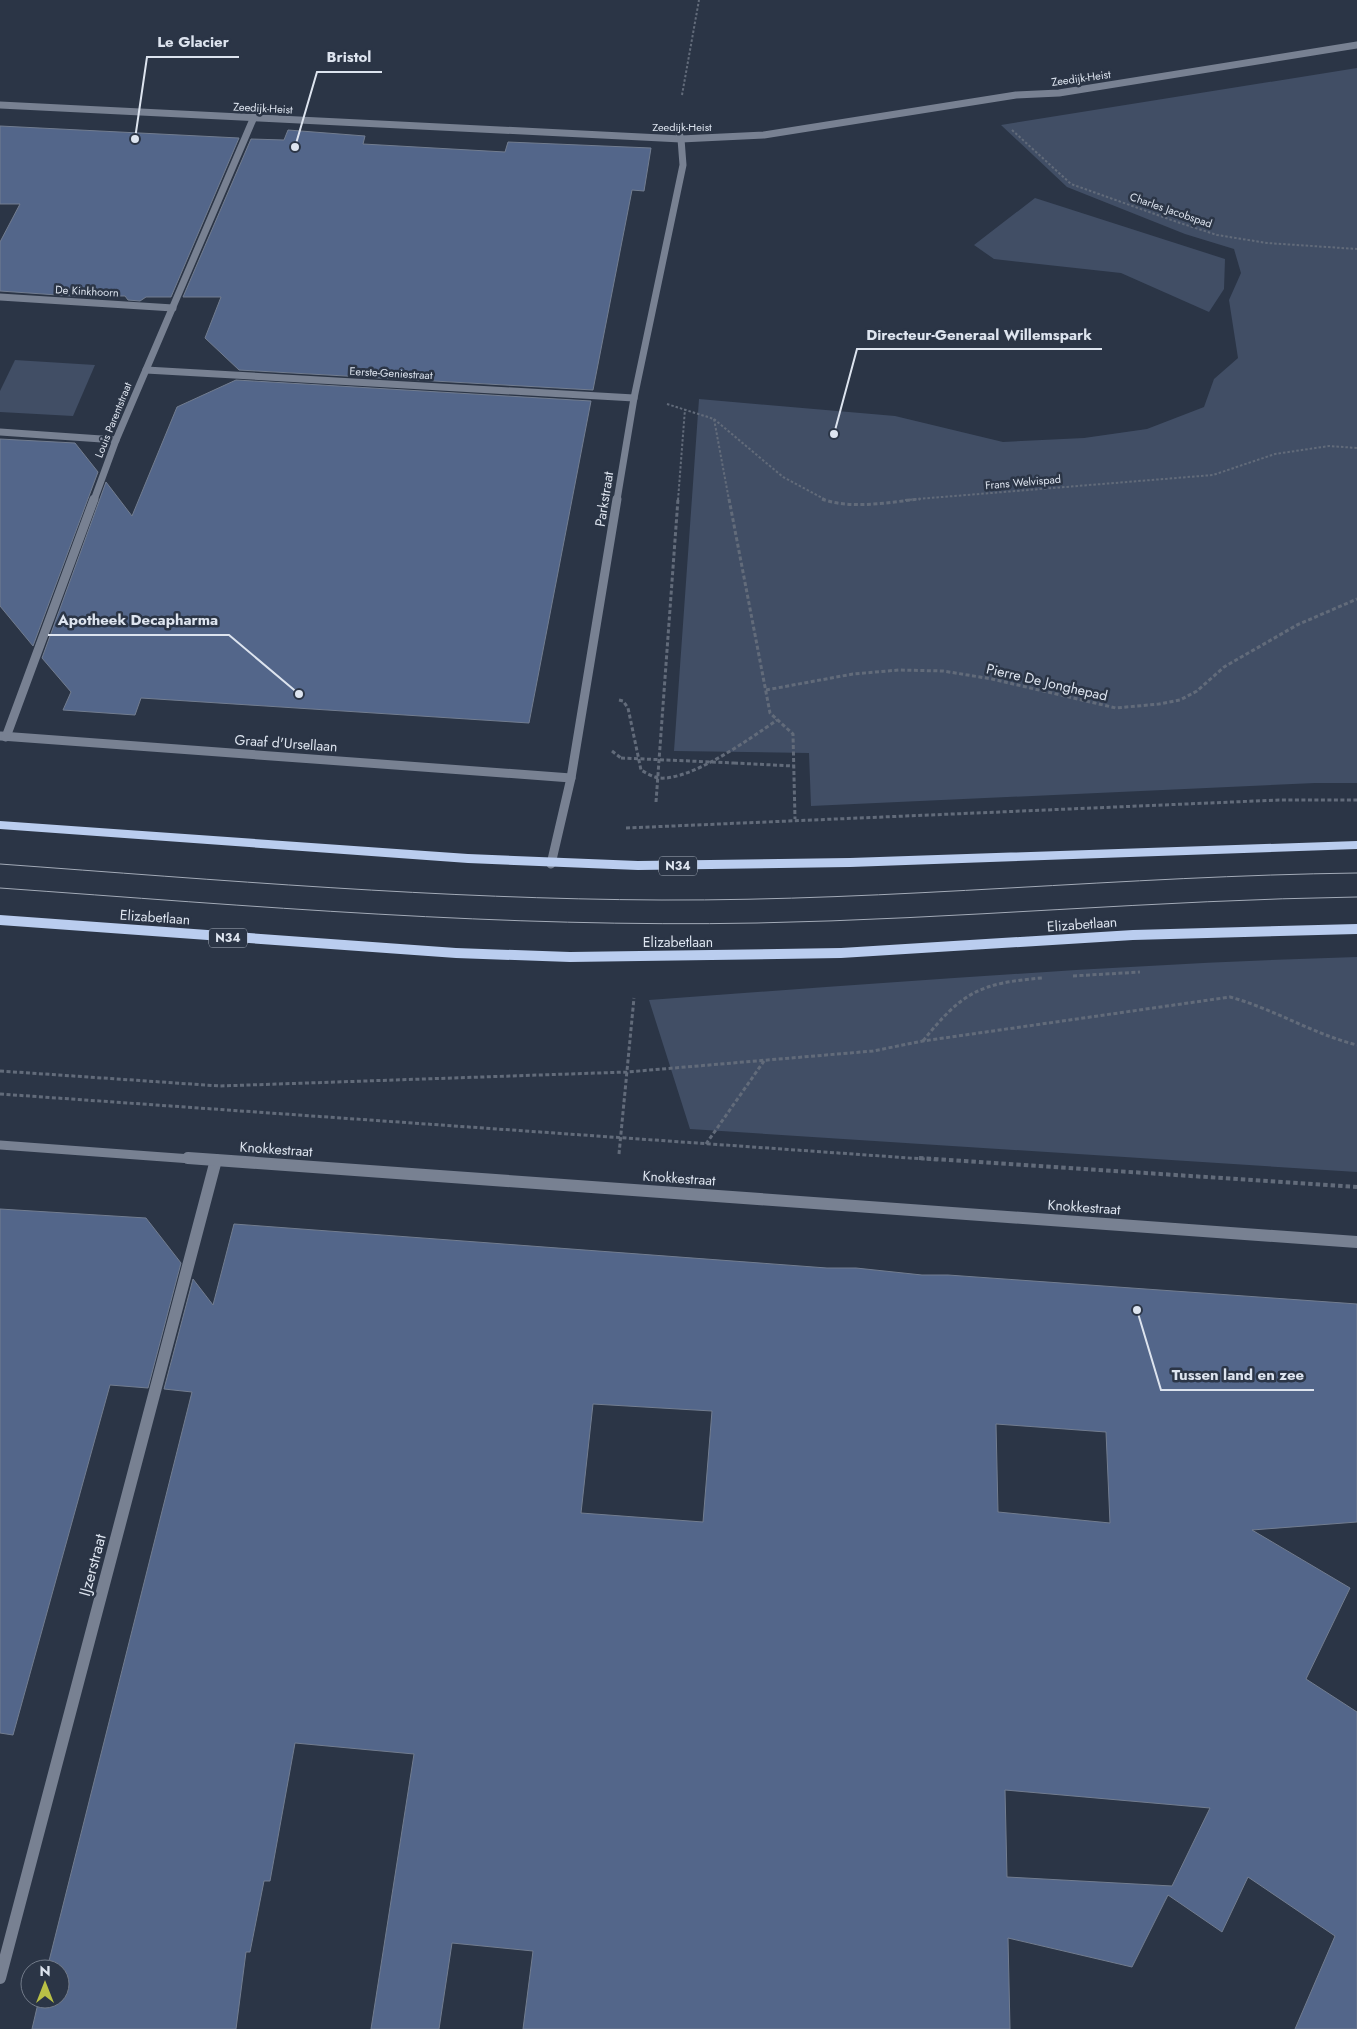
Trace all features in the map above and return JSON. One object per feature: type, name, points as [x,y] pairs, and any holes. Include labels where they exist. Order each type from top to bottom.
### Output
[{"type":"main road","name":"N34","points":[[0,826],[551,864],[680,866],[937,861],[1243,847],[1357,845]]},
{"type":"main road","name":"Elizabetlaan","points":[[0,920],[436,952],[570,957],[841,953],[1132,935],[1357,929]]},
{"type":"street","name":"Zeedijk-Heist","points":[[0,105],[681,139],[764,135],[1008,96],[1059,93],[1357,45]]},
{"type":"street","name":"Louis Parentstraat","points":[[3,737],[116,440],[254,118]]},
{"type":"street","name":"Parkstraat","points":[[551,864],[571,778],[634,398],[678,181],[685,163],[685,151],[677,127]]},
{"type":"street","name":"De Kinkhoorn","points":[[0,297],[173,308]]},
{"type":"street","name":"Eerste-Geniestraat","points":[[146,370],[634,398]]},
{"type":"street","points":[[0,432],[116,440]]},
{"type":"street","name":"Graaf d'Ursellaan","points":[[3,737],[571,778]]},
{"type":"street","name":"Knokkestraat","points":[[0,1144],[1357,1242]]},
{"type":"street","name":"IJzerstraat","points":[[0,1978],[216,1160]]},
{"type":"path","points":[[681,101],[699,0]]},
{"type":"path","name":"Charles Jacobspad","points":[[1006,124],[1071,184],[1177,222],[1217,235],[1267,243],[1357,249]]},
{"type":"path","points":[[656,802],[685,409],[714,419],[770,713],[793,734],[795,819]]},
{"type":"path","name":"Frans Welvispad","points":[[714,419],[778,473],[808,493],[831,502],[860,504],[1213,474],[1275,454],[1329,446],[1357,448]]},
{"type":"path","name":"Pierre De Jonghepad","points":[[766,690],[853,674],[899,670],[943,671],[992,679],[1116,708],[1160,704],[1180,700],[1197,691],[1224,667],[1297,626],[1357,599]]},
{"type":"path","points":[[614,699],[623,701],[628,708],[641,770],[658,778],[690,772],[727,752],[777,720]]},
{"type":"path","points":[[621,758],[793,766]]},
{"type":"path","points":[[625,828],[795,819],[909,817],[1279,800],[1357,800]]},
{"type":"path","points":[[1068,977],[1146,972]]},
{"type":"path","points":[[923,1041],[946,1012],[961,998],[979,989],[1049,978]]},
{"type":"path","points":[[0,1071],[220,1086],[627,1072],[873,1051],[923,1041],[1230,996],[1248,1000],[1321,1034],[1357,1044]]},
{"type":"path","points":[[616,1189],[634,998]]},
{"type":"path","points":[[706,1144],[764,1060]]},
{"type":"path","points":[[0,1094],[620,1139],[1357,1187]]},
{"type":"shaded area","points":[[1357,68],[1357,783],[1315,783],[811,806],[809,753],[674,751],[699,399],[895,416],[1003,442],[1084,438],[1147,429],[1204,407],[1214,379],[1238,358],[1229,300],[1241,273],[1234,249],[1185,234],[1067,187],[1001,125]]},
{"type":"shaded area","points":[[1035,198],[1225,259],[1224,289],[1209,312],[1121,273],[994,259],[974,245]]},
{"type":"shaded area","points":[[15,360],[95,365],[73,416],[0,412],[0,391]]},
{"type":"shaded area","points":[[1357,957],[1357,1172],[690,1129],[649,1000],[1092,969]]},
{"type":"building","points":[[0,126],[239,138],[171,297],[146,297],[140,301],[128,300],[125,296],[72,296],[0,291],[0,242],[20,204],[0,204]]},
{"type":"building","points":[[288,130],[365,136],[363,144],[505,152],[508,142],[651,148],[644,191],[632,190],[593,390],[239,370],[205,338],[221,297],[183,297],[251,139],[284,140]]},
{"type":"building","points":[[236,380],[591,401],[529,723],[141,698],[135,715],[63,710],[71,692],[42,658],[106,482],[132,516],[177,407]]},
{"type":"building","points":[[0,439],[75,443],[98,472],[33,646],[0,606]]},
{"type":"building","points":[[0,1209],[146,1218],[181,1263],[148,1388],[110,1385],[13,1735],[0,1733]]},
{"type":"building","points":[[234,1224],[827,1268],[856,1268],[922,1275],[948,1275],[1357,1304],[1357,1522],[1252,1530],[1350,1588],[1306,1679],[1357,1712],[1357,2029],[1295,2029],[1335,1936],[1248,1877],[1222,1932],[1168,1895],[1132,1967],[1008,1938],[1010,2029],[523,2029],[533,1951],[452,1943],[439,2029],[371,2029],[414,1754],[295,1743],[270,1881],[264,1881],[250,1952],[246,1952],[236,2029],[32,2029],[37,2009],[70,2009],[70,1959],[50,1959],[192,1392],[164,1389],[193,1279],[213,1305]],"holes":[[[593,1404],[712,1411],[703,1522],[581,1513]],[[996,1424],[1106,1432],[1110,1523],[998,1512]],[[1005,1790],[1210,1808],[1172,1886],[1007,1877]]]},
{"type":"tram line","points":[[0,864],[413,892],[578,899],[661,900],[835,897],[1183,879],[1357,873]]},
{"type":"tram line","points":[[0,888],[378,914],[473,919],[662,924],[832,921],[1207,902],[1357,897]]},
{"type":"place","name":"Le Glacier","points":[[135,139]]},
{"type":"place","name":"Bristol","points":[[295,147]]},
{"type":"place","name":"Directeur-Generaal Willemspark","points":[[834,434]]},
{"type":"place","name":"Apotheek Decapharma","points":[[299,694]]},
{"type":"place","name":"Tussen land en zee","points":[[1137,1310]]}]
